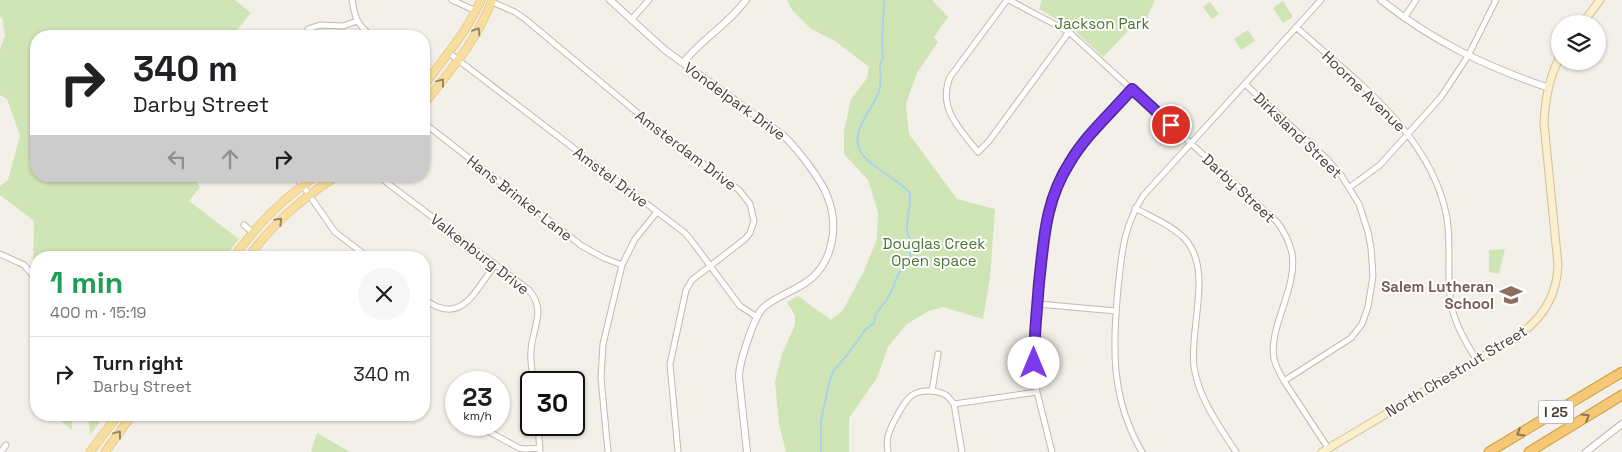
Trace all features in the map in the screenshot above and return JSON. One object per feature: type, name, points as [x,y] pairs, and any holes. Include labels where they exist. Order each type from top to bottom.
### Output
[{"type":"highway","name":"I 25","points":[[1489,452],[1622,372]]},
{"type":"highway","name":"I 25","points":[[1529,452],[1622,395]]},
{"type":"main road","points":[[430,75],[461,37],[481,0]]},
{"type":"main road","points":[[1589,15],[1600,0]]},
{"type":"main road","points":[[430,96],[481,25],[492,1]]},
{"type":"main road","name":"North Chestnut Street","points":[[1325,450],[1528,328],[1538,319],[1548,305],[1556,285],[1558,264],[1544,123],[1545,108],[1554,70]]},
{"type":"main road","points":[[238,251],[252,232],[290,195],[307,182]]},
{"type":"main road","points":[[253,251],[283,217],[309,194],[328,182]]},
{"type":"main road","points":[[90,452],[113,421]]},
{"type":"main road","points":[[105,452],[128,421]]},
{"type":"street","points":[[352,0],[357,21],[363,30]]},
{"type":"street","points":[[452,0],[476,11]]},
{"type":"street","name":"Vondelpark Drive","points":[[610,0],[664,50],[784,136],[820,182],[828,199],[832,210],[833,231],[830,250],[826,259],[815,276],[798,289],[766,306],[757,317]]},
{"type":"street","points":[[631,20],[649,0]]},
{"type":"street","points":[[682,63],[698,46],[731,18],[746,0]]},
{"type":"street","points":[[1008,0],[950,77],[945,91],[947,108],[978,152],[990,141],[1069,32]]},
{"type":"street","name":"Darby Street","points":[[1008,0],[1069,32],[1277,222],[1289,243],[1292,254],[1291,279],[1273,350],[1277,369],[1325,450]]},
{"type":"street","points":[[1142,452],[1127,421],[1118,390],[1114,356],[1116,311],[1124,235],[1135,208],[1143,196],[1321,0]]},
{"type":"street","points":[[1382,0],[1404,18],[1468,56],[1498,70],[1549,88]]},
{"type":"street","points":[[1404,18],[1416,0]]},
{"type":"street","points":[[1350,187],[1380,165],[1441,97],[1468,56],[1496,0]]},
{"type":"street","name":"Amsterdam Drive","points":[[492,1],[525,19],[651,124],[739,190],[750,204],[754,221],[753,227],[745,239],[688,284],[671,353],[670,375],[678,452]]},
{"type":"street","points":[[308,29],[320,25],[343,26],[357,21]]},
{"type":"street","name":"Hoorne Avenue","points":[[1296,27],[1379,102],[1408,135],[1428,165],[1442,197],[1448,231],[1450,289],[1453,311],[1464,340],[1477,360]]},
{"type":"street","name":"Amstel Drive","points":[[449,53],[692,240],[740,306],[757,317]]},
{"type":"street","name":"Dirksland Street","points":[[1245,84],[1342,174],[1364,218],[1371,248],[1372,276],[1366,316],[1357,332],[1351,338],[1284,381]]},
{"type":"street","points":[[1052,452],[1037,392],[1034,363],[1034,333],[1047,214],[1059,182],[1078,149],[1132,89]]},
{"type":"street","name":"Hans Brinker Lane","points":[[430,128],[582,246],[622,265]]},
{"type":"street","points":[[300,182],[335,232],[360,251]]},
{"type":"street","name":"Valkenburg Drive","points":[[386,182],[529,290],[537,301],[538,314],[531,351],[533,371]]},
{"type":"street","points":[[1135,208],[1176,231],[1184,238],[1195,256],[1199,279],[1193,342],[1195,370],[1205,401],[1236,452]]},
{"type":"street","points":[[608,452],[601,359],[609,313],[622,265],[636,239],[657,212]]},
{"type":"street","points":[[244,225],[252,232]]},
{"type":"street","points":[[0,254],[24,265],[30,272]]},
{"type":"street","points":[[430,303],[440,308],[455,309],[461,306],[495,265]]},
{"type":"street","points":[[1038,304],[1116,311]]},
{"type":"street","points":[[747,452],[739,372],[757,317]]},
{"type":"street","points":[[932,391],[938,354]]},
{"type":"street","points":[[888,452],[887,440],[889,431],[907,400],[916,393],[932,391],[946,395],[954,404],[962,452]]},
{"type":"street","points":[[954,404],[1037,392]]},
{"type":"street","points":[[1586,452],[1622,424]]},
{"type":"street","points":[[496,436],[513,446],[540,450],[539,436]]},
{"type":"street","points":[[1,452],[6,445]]},
{"type":"green space","points":[[0,0],[235,0],[251,13],[237,30],[30,30],[30,182],[196,182],[200,187],[189,201],[239,239],[230,251],[33,251],[34,221],[0,195],[0,186],[8,180],[20,136],[7,99],[0,95],[0,49],[5,36],[2,18],[0,17]]},
{"type":"green space","name":"Douglas Creek Open space","points":[[787,0],[932,0],[948,17],[934,37],[938,42],[917,73],[906,104],[909,134],[957,199],[995,209],[990,278],[983,319],[943,307],[929,311],[907,324],[888,347],[877,378],[849,418],[849,452],[786,452],[779,424],[775,382],[782,354],[795,325],[795,316],[787,302],[798,296],[831,320],[843,310],[864,271],[877,239],[878,212],[868,180],[844,154],[844,131],[851,99],[867,78],[869,67],[835,41],[811,29],[792,10]]},
{"type":"green space","name":"Jackson Park","points":[[1042,0],[1155,0],[1147,18],[1138,21],[1137,28],[1131,28],[1103,57],[1074,30],[1039,9]]},
{"type":"green space","points":[[1283,1],[1293,17],[1283,23],[1273,8]]},
{"type":"green space","points":[[1210,2],[1219,14],[1212,19],[1203,7]]},
{"type":"green space","points":[[1248,30],[1255,41],[1241,50],[1234,39]]},
{"type":"green space","points":[[1505,249],[1499,274],[1489,272],[1489,250]]},
{"type":"green space","points":[[61,421],[71,421],[72,430]]},
{"type":"green space","points":[[89,421],[100,421],[90,435]]},
{"type":"green space","points":[[317,433],[350,452],[311,452]]},
{"type":"waterway","points":[[821,452],[821,421],[830,379],[834,370],[865,330],[874,323],[876,315],[889,296],[898,275],[912,251],[907,228],[910,193],[867,160],[858,146],[857,138],[859,130],[880,88],[880,64],[883,59],[884,0]]},
{"type":"place","name":"Salem Lutheran School","points":[[1511,295]]},
{"type":"route","points":[[1034,363],[1034,333],[1047,214],[1052,198],[1069,163],[1078,149],[1132,89],[1171,125]]}]
